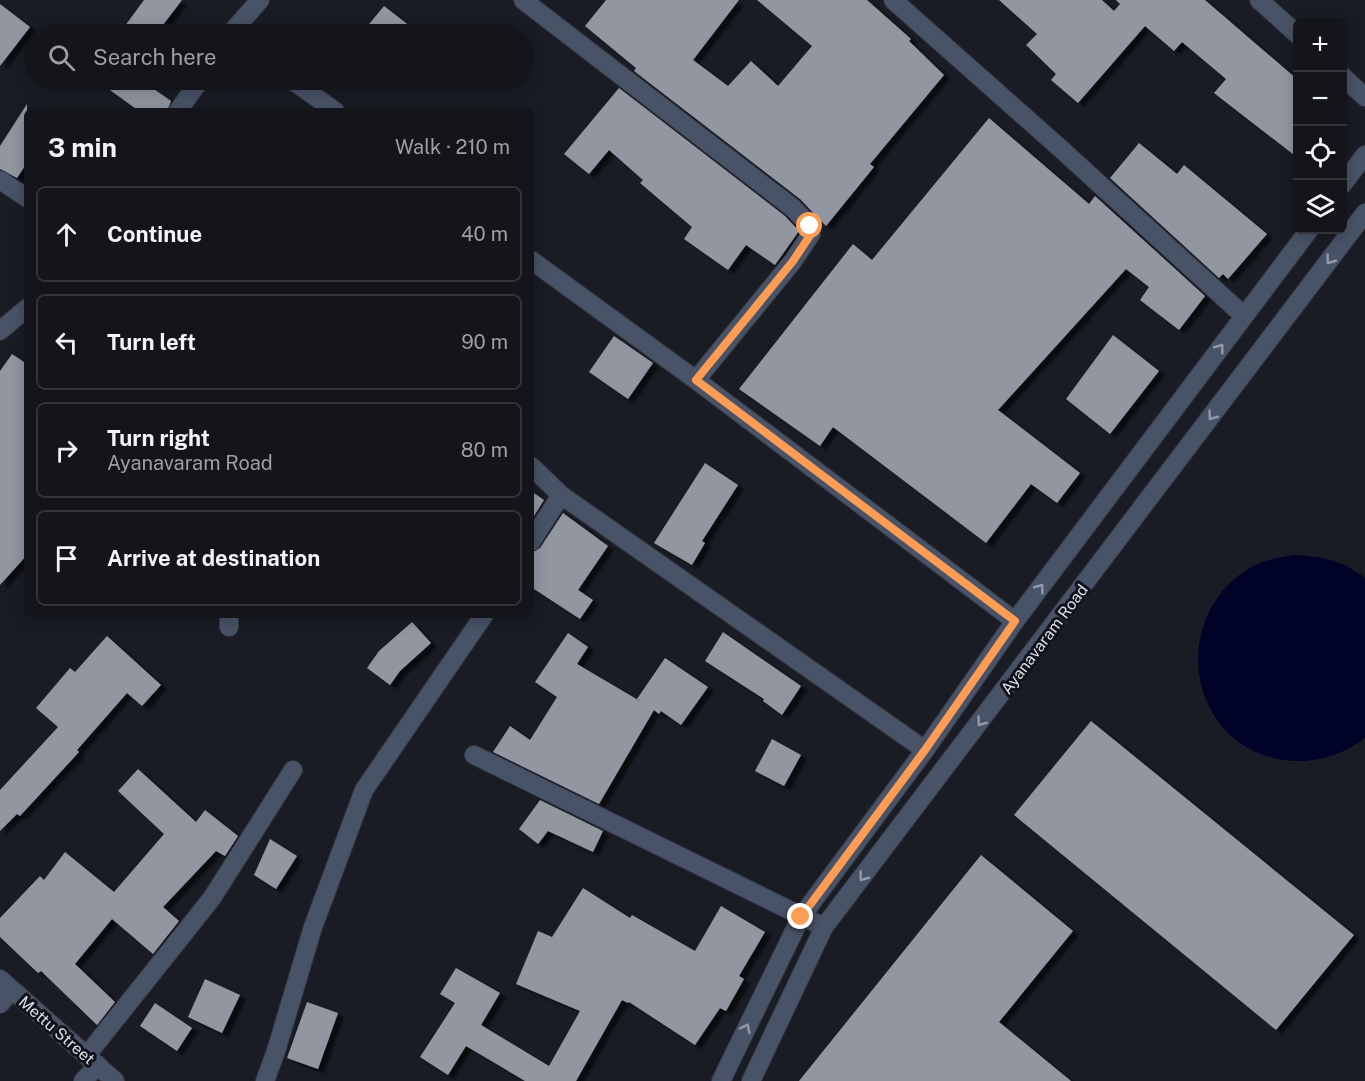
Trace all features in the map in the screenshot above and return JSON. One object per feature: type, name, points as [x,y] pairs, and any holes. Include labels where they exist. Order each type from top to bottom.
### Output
[{"type":"street","points":[[523,0],[798,213],[810,226],[811,234],[793,261],[696,380]]},
{"type":"street","points":[[893,0],[1244,315]]},
{"type":"street","points":[[1259,0],[1293,31]]},
{"type":"street","points":[[238,24],[255,2]]},
{"type":"street","points":[[1347,81],[1365,97]]},
{"type":"street","points":[[180,108],[193,90]]},
{"type":"street","points":[[306,90],[331,108]]},
{"type":"street","points":[[1346,180],[1365,155]]},
{"type":"street","points":[[0,180],[24,196]]},
{"type":"street","name":"Ayanavaram Road","points":[[751,1081],[824,927],[1365,213]]},
{"type":"street","name":"Ayanavaram Road","points":[[721,1081],[801,917],[925,750],[1015,621],[1306,234]]},
{"type":"street","points":[[534,262],[696,380],[1015,621]]},
{"type":"street","points":[[0,331],[24,311]]},
{"type":"street","points":[[534,469],[561,495],[925,750]]},
{"type":"street","points":[[534,537],[561,495]]},
{"type":"street","points":[[265,1081],[313,927],[364,790],[482,618]]},
{"type":"street","points":[[474,755],[824,927]]},
{"type":"street","points":[[83,1081],[92,1060],[213,898],[293,770]]},
{"type":"street","name":"Mettu Street","points":[[4,991],[92,1060],[115,1081]]},
{"type":"water","points":[[1294,555],[1332,560],[1349,567],[1365,578],[1365,738],[1340,753],[1303,761],[1258,753],[1230,735],[1211,710],[1200,681],[1199,649],[1206,618],[1224,590],[1251,567]]},
{"type":"building","points":[[144,0],[182,0],[164,24],[126,24]]},
{"type":"building","points":[[606,0],[739,0],[693,60],[728,86],[751,61],[778,86],[812,46],[757,0],[867,0],[911,39],[909,41],[944,75],[870,164],[874,167],[826,226],[800,199],[634,71],[636,68],[585,26]]},
{"type":"building","points":[[999,0],[1102,0],[1114,11],[1120,4],[1116,0],[1205,0],[1293,76],[1293,154],[1214,93],[1226,79],[1182,42],[1174,51],[1145,26],[1078,103],[1051,80],[1056,74],[1026,45],[1037,34]]},
{"type":"building","points":[[0,4],[26,24],[24,24],[24,35],[0,66]]},
{"type":"building","points":[[384,6],[407,24],[369,24]]},
{"type":"building","points":[[619,88],[785,216],[799,231],[775,265],[746,245],[728,270],[684,239],[692,227],[640,183],[643,180],[609,150],[589,174],[564,154]]},
{"type":"building","points":[[110,90],[155,90],[171,101],[168,108],[135,108]]},
{"type":"building","points":[[24,109],[24,168],[17,178],[0,169],[0,146]]},
{"type":"building","points":[[989,118],[1089,204],[1095,196],[1205,296],[1179,330],[1140,300],[1149,287],[1126,269],[998,410],[1080,473],[1057,503],[1031,484],[986,543],[833,427],[820,446],[739,389],[853,244],[872,260]]},
{"type":"building","points":[[1139,143],[1177,174],[1184,165],[1267,234],[1228,279],[1223,274],[1219,278],[1110,178]]},
{"type":"building","points":[[1113,335],[1159,371],[1110,434],[1066,399]]},
{"type":"building","points":[[614,336],[653,363],[628,399],[589,372]]},
{"type":"building","points":[[12,354],[24,362],[24,558],[0,585],[0,371]]},
{"type":"building","points":[[705,463],[738,485],[702,541],[705,543],[692,565],[654,543]]},
{"type":"building","points":[[534,493],[544,500],[534,516]]},
{"type":"building","points":[[563,513],[608,546],[578,590],[593,600],[580,619],[534,589],[534,551],[540,548]]},
{"type":"building","points":[[412,622],[431,643],[400,671],[390,685],[367,668],[379,651]]},
{"type":"building","points":[[723,632],[801,686],[782,715],[763,701],[764,699],[705,661]]},
{"type":"building","points":[[568,633],[588,647],[577,664],[645,704],[637,699],[665,658],[708,687],[681,725],[661,711],[659,714],[654,710],[599,804],[493,752],[510,726],[530,740],[557,697],[535,682]]},
{"type":"building","points":[[107,636],[161,685],[142,706],[127,693],[77,750],[79,752],[20,816],[17,814],[0,831],[0,790],[58,727],[36,708],[70,668],[75,672]]},
{"type":"building","points":[[1091,721],[1354,935],[1276,1030],[1014,815]]},
{"type":"building","points":[[772,739],[801,755],[784,786],[755,771]]},
{"type":"building","points":[[138,769],[196,822],[205,810],[238,836],[225,856],[216,851],[163,907],[179,921],[153,954],[112,919],[75,964],[115,1002],[97,1025],[41,971],[38,973],[0,937],[0,918],[40,876],[44,880],[65,852],[114,892],[164,834],[118,791]]},
{"type":"building","points":[[540,800],[603,831],[593,852],[548,831],[538,844],[519,829]]},
{"type":"building","points":[[270,839],[297,856],[276,889],[254,875]]},
{"type":"building","points":[[981,855],[1073,931],[999,1022],[1071,1081],[799,1081]]},
{"type":"building","points":[[583,888],[630,918],[632,915],[695,951],[721,906],[765,932],[739,976],[744,979],[726,1011],[720,1008],[695,1045],[629,1002],[622,1000],[576,1081],[525,1081],[466,1046],[448,1075],[420,1057],[455,1003],[440,994],[456,968],[500,993],[481,1025],[549,1066],[580,1011],[516,984],[538,931],[552,937]]},
{"type":"building","points":[[205,979],[240,995],[222,1033],[188,1017]]},
{"type":"building","points":[[307,1002],[338,1013],[318,1069],[287,1058]]},
{"type":"building","points":[[155,1003],[192,1028],[177,1051],[140,1026]]},
{"type":"route","points":[[801,917],[925,750],[1015,621],[696,380],[805,245],[811,234],[810,226]]}]
